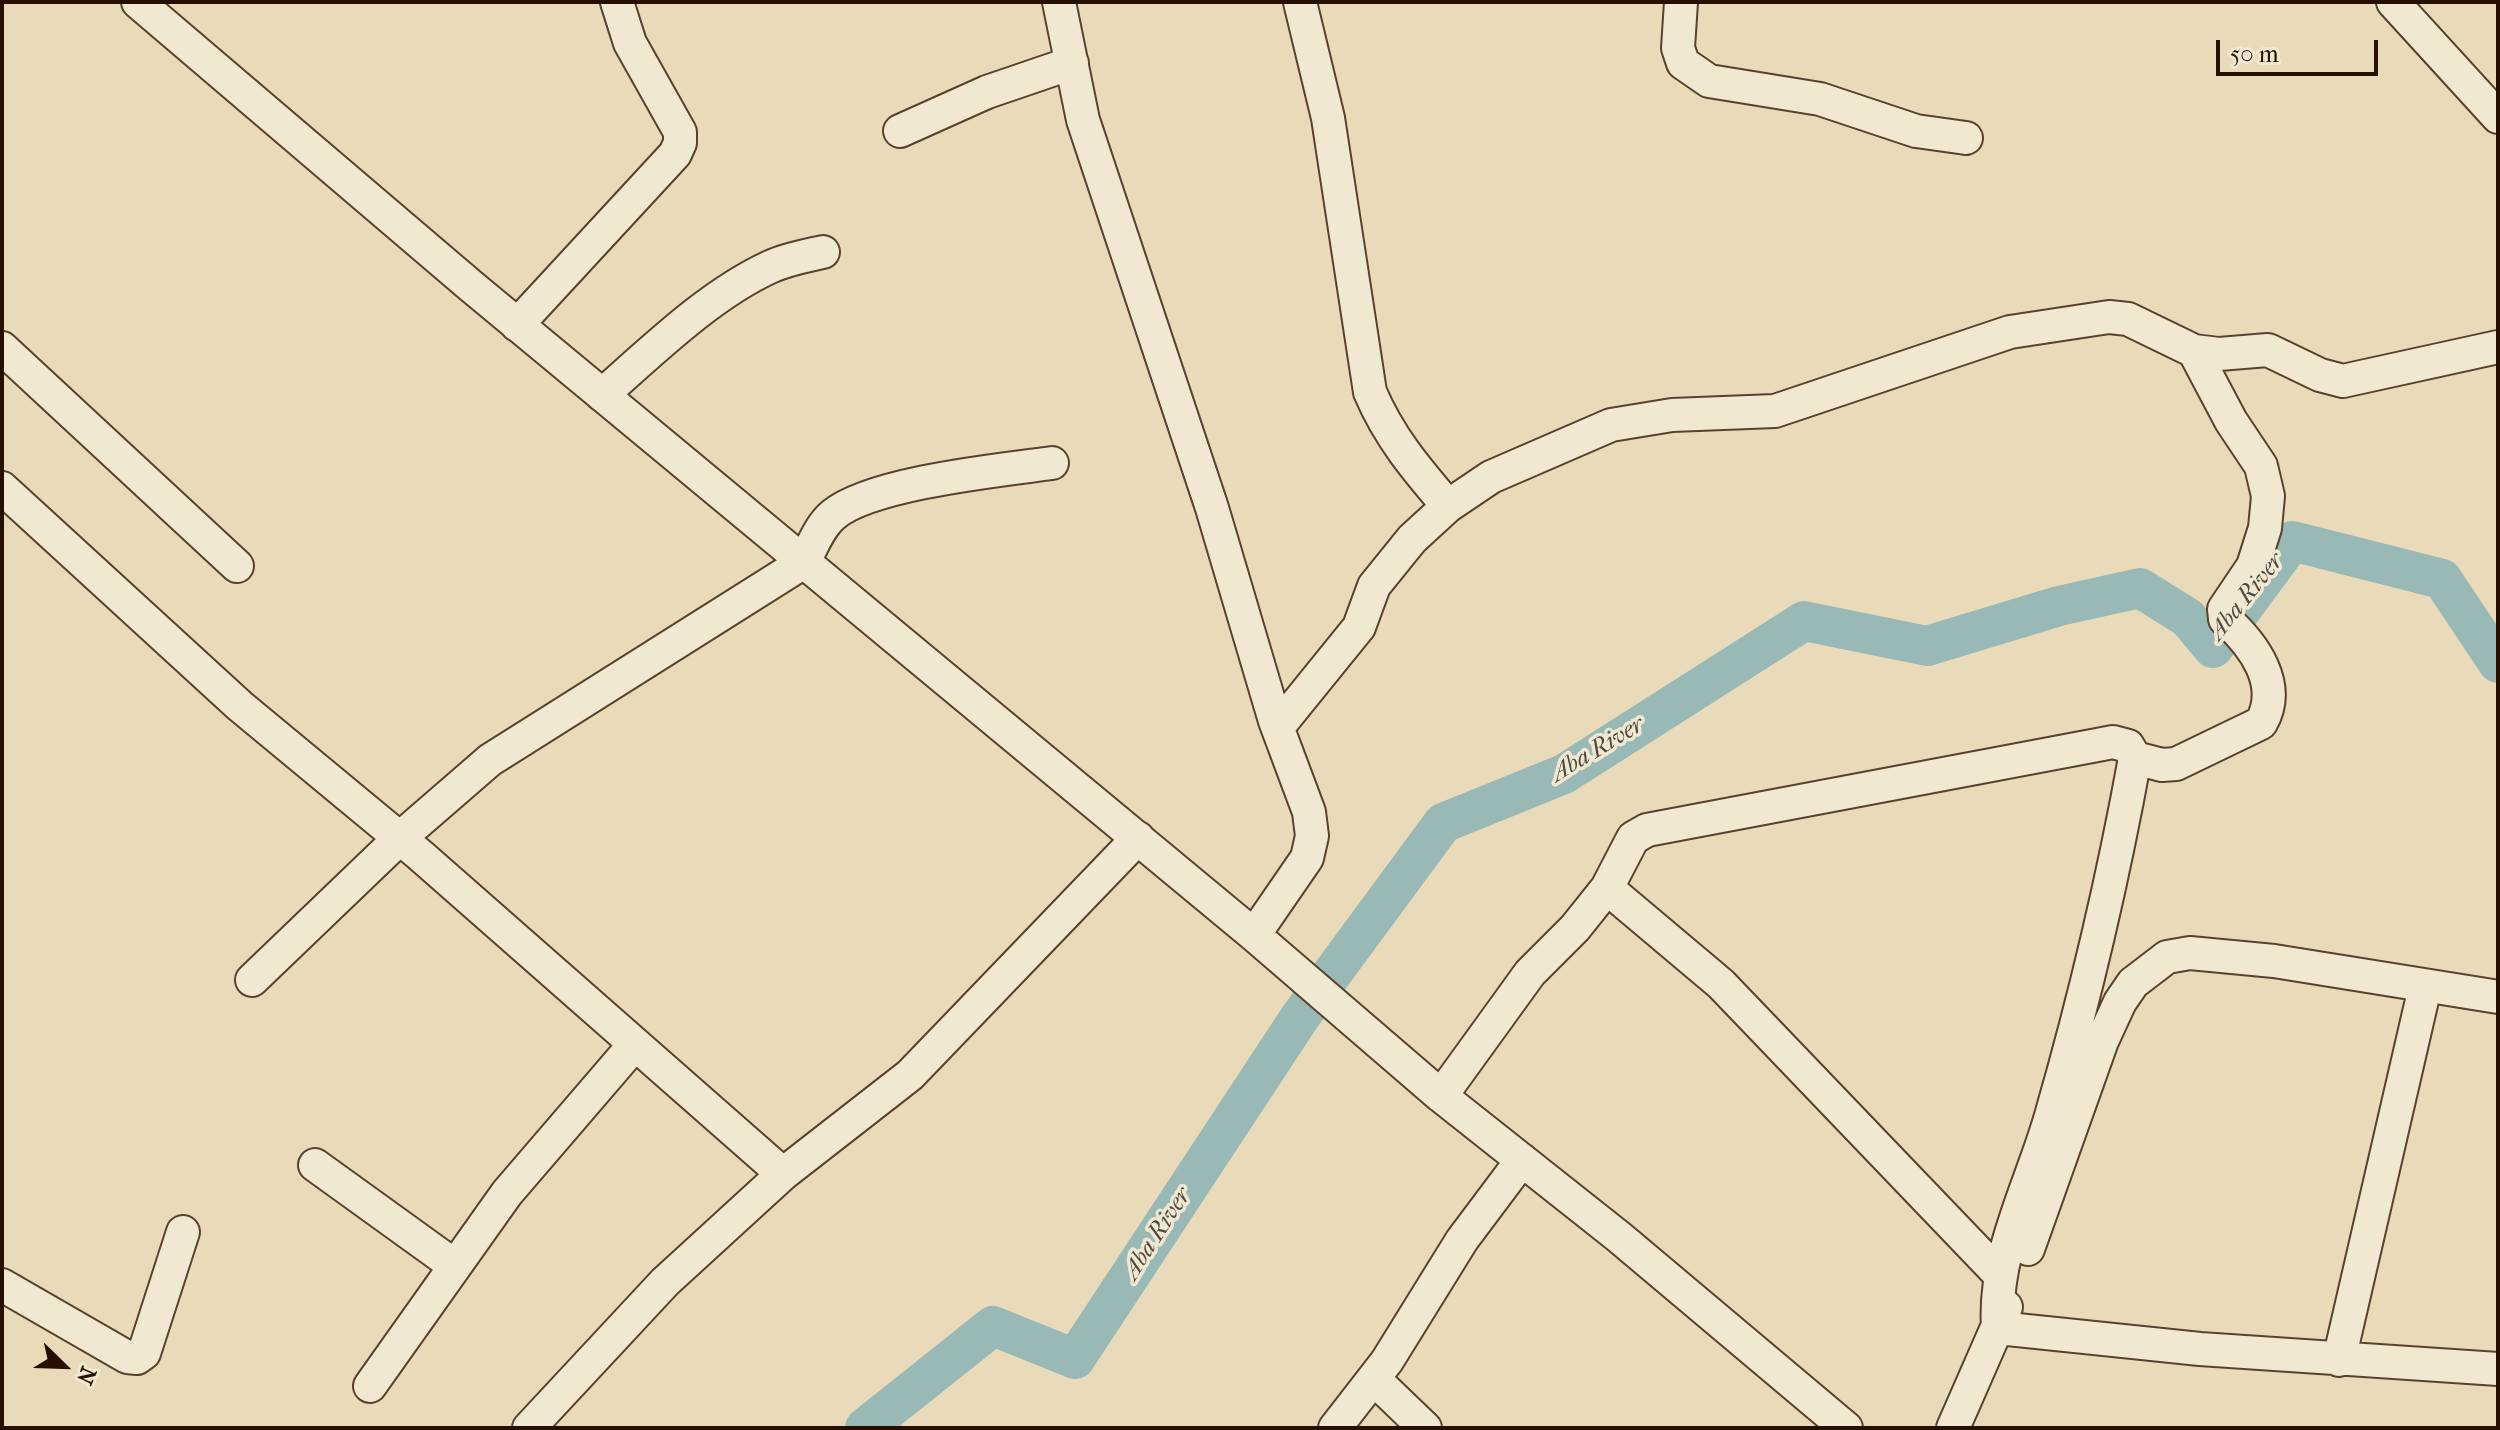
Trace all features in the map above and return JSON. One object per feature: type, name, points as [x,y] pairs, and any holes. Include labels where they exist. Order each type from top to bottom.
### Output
[{"type":"street","points":[[138,2],[517,325],[1138,838],[1441,1096],[1846,1428]]},
{"type":"street","points":[[517,325],[675,154],[680,143],[680,132],[630,43],[617,2]]},
{"type":"street","points":[[1059,2],[1083,120],[1212,508],[1278,727],[1309,812],[1312,836],[1307,858],[1254,935]]},
{"type":"street","points":[[1300,2],[1328,118],[1370,392],[1384,426],[1448,506]]},
{"type":"street","points":[[1681,2],[1678,48],[1683,63],[1709,81],[1820,99],[1916,131],[1966,138]]},
{"type":"street","points":[[2393,2],[2498,117]]},
{"type":"street","points":[[900,131],[987,92],[1072,63]]},
{"type":"street","points":[[602,395],[685,323],[751,278],[786,260],[823,252]]},
{"type":"street","points":[[1278,727],[1359,627],[1383,570],[1448,506],[1505,470],[1611,425],[1672,415],[1775,411],[1812,402],[1890,370],[2010,332],[2119,318],[2128,319],[2174,345],[2194,351],[2219,354],[2268,350],[2320,375],[2343,381],[2498,347]]},
{"type":"street","points":[[2,348],[237,566]]},
{"type":"street","points":[[2135,758],[2162,765],[2176,764],[2261,723],[2272,695],[2267,677],[2240,633],[2225,619],[2224,609],[2253,566],[2265,528],[2268,496],[2265,481],[2261,466],[2231,421],[2194,351]]},
{"type":"street","points":[[252,980],[400,838],[490,760],[804,562],[833,515],[887,492],[954,476],[1052,463]]},
{"type":"street","points":[[2,488],[240,706],[400,838],[783,1174]]},
{"type":"street","points":[[1441,1096],[1530,973],[1607,888],[1633,838],[1673,822],[1730,817],[2113,742],[2128,746],[2135,758],[2096,947],[2050,1118],[1999,1274],[1998,1328]]},
{"type":"street","points":[[529,1428],[665,1282],[783,1174],[910,1075],[1138,838]]},
{"type":"street","points":[[1607,888],[1721,984],[1999,1274]]},
{"type":"street","points":[[1953,1428],[1998,1328],[2057,1173],[2102,1041],[2133,983],[2154,964],[2178,954],[2203,954],[2274,961],[2498,997]]},
{"type":"street","points":[[2339,1360],[2425,987]]},
{"type":"street","points":[[370,1386],[507,1193],[635,1044]]},
{"type":"street","points":[[1335,1428],[1374,1379],[1462,1240],[1522,1160]]},
{"type":"street","points":[[315,1165],[455,1266]]},
{"type":"street","points":[[2,1285],[127,1357],[137,1358],[144,1353],[183,1232]]},
{"type":"street","points":[[1998,1328],[2339,1360],[2498,1369]]},
{"type":"street","points":[[1374,1379],[1425,1428]]},
{"type":"waterway","name":"Aba River","points":[[865,1428],[993,1326],[1075,1359],[1300,1017],[1443,823],[1564,774],[1804,621],[1927,646],[2059,606],[2140,588],[2188,618],[2213,648],[2292,541],[2442,579],[2498,663]]}]
